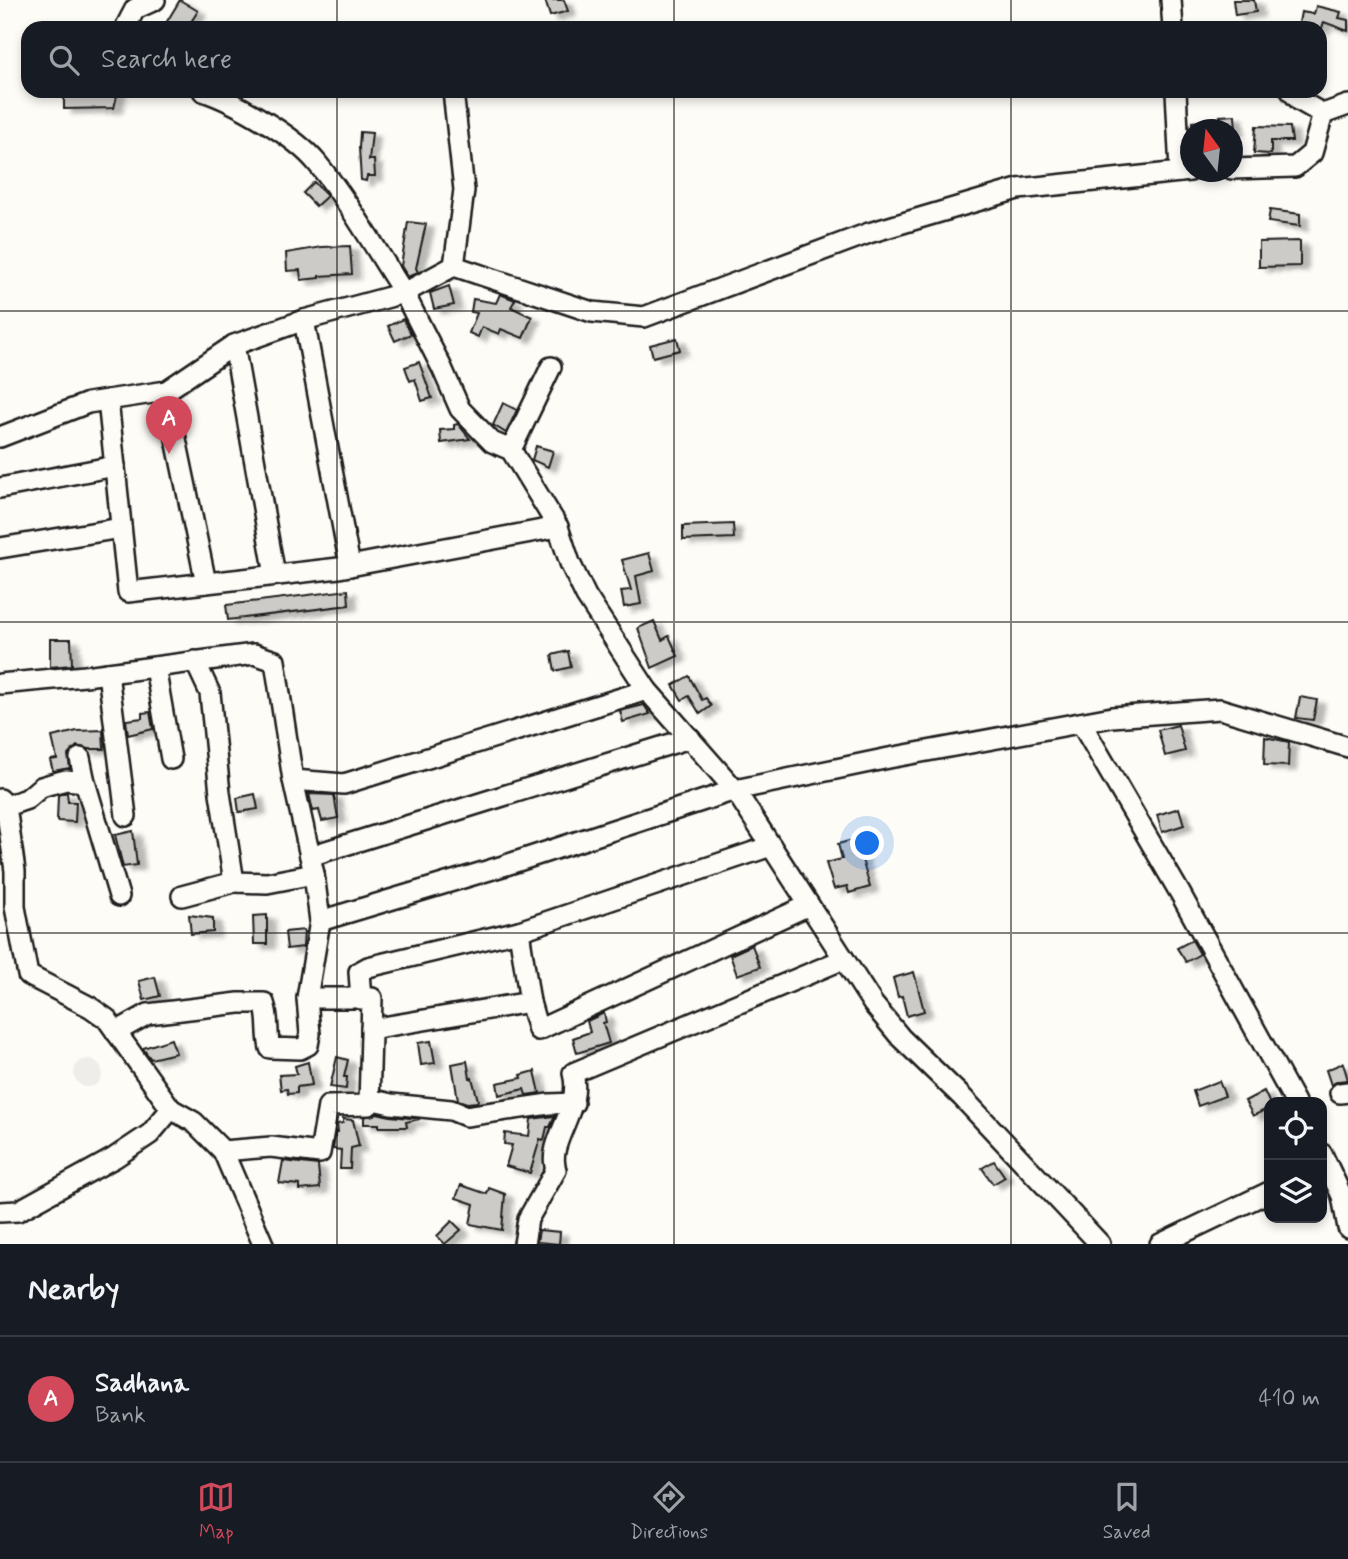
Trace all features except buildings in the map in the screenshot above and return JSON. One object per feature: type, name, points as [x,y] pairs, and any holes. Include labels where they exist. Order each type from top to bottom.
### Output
[{"type":"street","points":[[1171,0],[1172,21]]},
{"type":"street","points":[[129,21],[135,9],[150,1]]},
{"type":"street","points":[[222,98],[259,119],[315,160],[404,293],[460,409],[492,442],[511,450],[558,527],[570,563],[586,596],[648,690],[735,790],[887,1023],[962,1097],[1100,1244]]},
{"type":"street","points":[[454,98],[464,190],[454,266]]},
{"type":"street","points":[[1177,98],[1180,127]]},
{"type":"street","points":[[1297,98],[1323,114],[1348,105]]},
{"type":"street","points":[[1243,169],[1295,167],[1311,153],[1323,114]]},
{"type":"street","points":[[0,437],[88,403],[166,391],[234,345],[304,320],[404,293],[454,266],[592,312],[644,317],[869,233],[1018,189],[1180,172]]},
{"type":"street","points":[[304,320],[350,566]]},
{"type":"street","points":[[234,345],[275,575]]},
{"type":"street","points":[[511,450],[551,367]]},
{"type":"street","points":[[166,391],[206,583]]},
{"type":"street","points":[[108,400],[128,592],[350,566],[558,527]]},
{"type":"street","points":[[0,488],[115,466]]},
{"type":"street","points":[[0,548],[121,528]]},
{"type":"street","points":[[0,684],[254,654],[275,661],[292,780],[312,865],[320,920],[307,998],[310,1034],[308,1045],[300,1049],[270,1048],[269,1019],[264,1003],[239,1003],[148,1014],[116,1032]]},
{"type":"street","points":[[195,661],[210,693],[220,793],[234,882]]},
{"type":"street","points":[[155,667],[171,759]]},
{"type":"street","points":[[108,673],[126,816]]},
{"type":"street","points":[[292,780],[344,784],[648,690]]},
{"type":"street","points":[[320,920],[503,866],[735,790],[1111,717],[1220,709],[1348,747]]},
{"type":"street","points":[[1081,723],[1180,893],[1293,1097]]},
{"type":"street","points":[[182,896],[234,882],[267,883],[312,865],[690,738]]},
{"type":"street","points":[[80,758],[119,896]]},
{"type":"street","points":[[85,782],[66,780],[41,787],[27,799],[3,803],[15,871],[15,907],[28,975],[90,1007],[107,1019],[171,1109],[194,1122],[223,1151],[263,1244]]},
{"type":"street","points":[[361,999],[359,972],[368,967],[519,931],[771,846]]},
{"type":"street","points":[[519,931],[530,1002],[538,1030],[809,905]]},
{"type":"street","points":[[524,1244],[528,1219],[556,1170],[555,1153],[574,1103],[577,1087],[573,1073],[844,958]]},
{"type":"street","points":[[223,1151],[271,1147],[320,1153],[328,1106],[369,1105],[372,998],[307,998]]},
{"type":"street","points":[[371,1029],[530,1002]]},
{"type":"street","points":[[369,1099],[451,1110],[466,1116],[574,1103]]},
{"type":"street","points":[[0,1212],[18,1211],[114,1158],[150,1134],[171,1109]]},
{"type":"street","points":[[1327,1170],[1342,1196],[1348,1228]]},
{"type":"street","points":[[1160,1244],[1264,1194]]},
{"type":"shaded area","points":[[88,1059],[98,1063],[102,1073],[98,1083],[88,1087],[78,1083],[74,1073],[78,1063]]},
{"type":"place","name":"Sadhana","points":[[169,454]]}]
